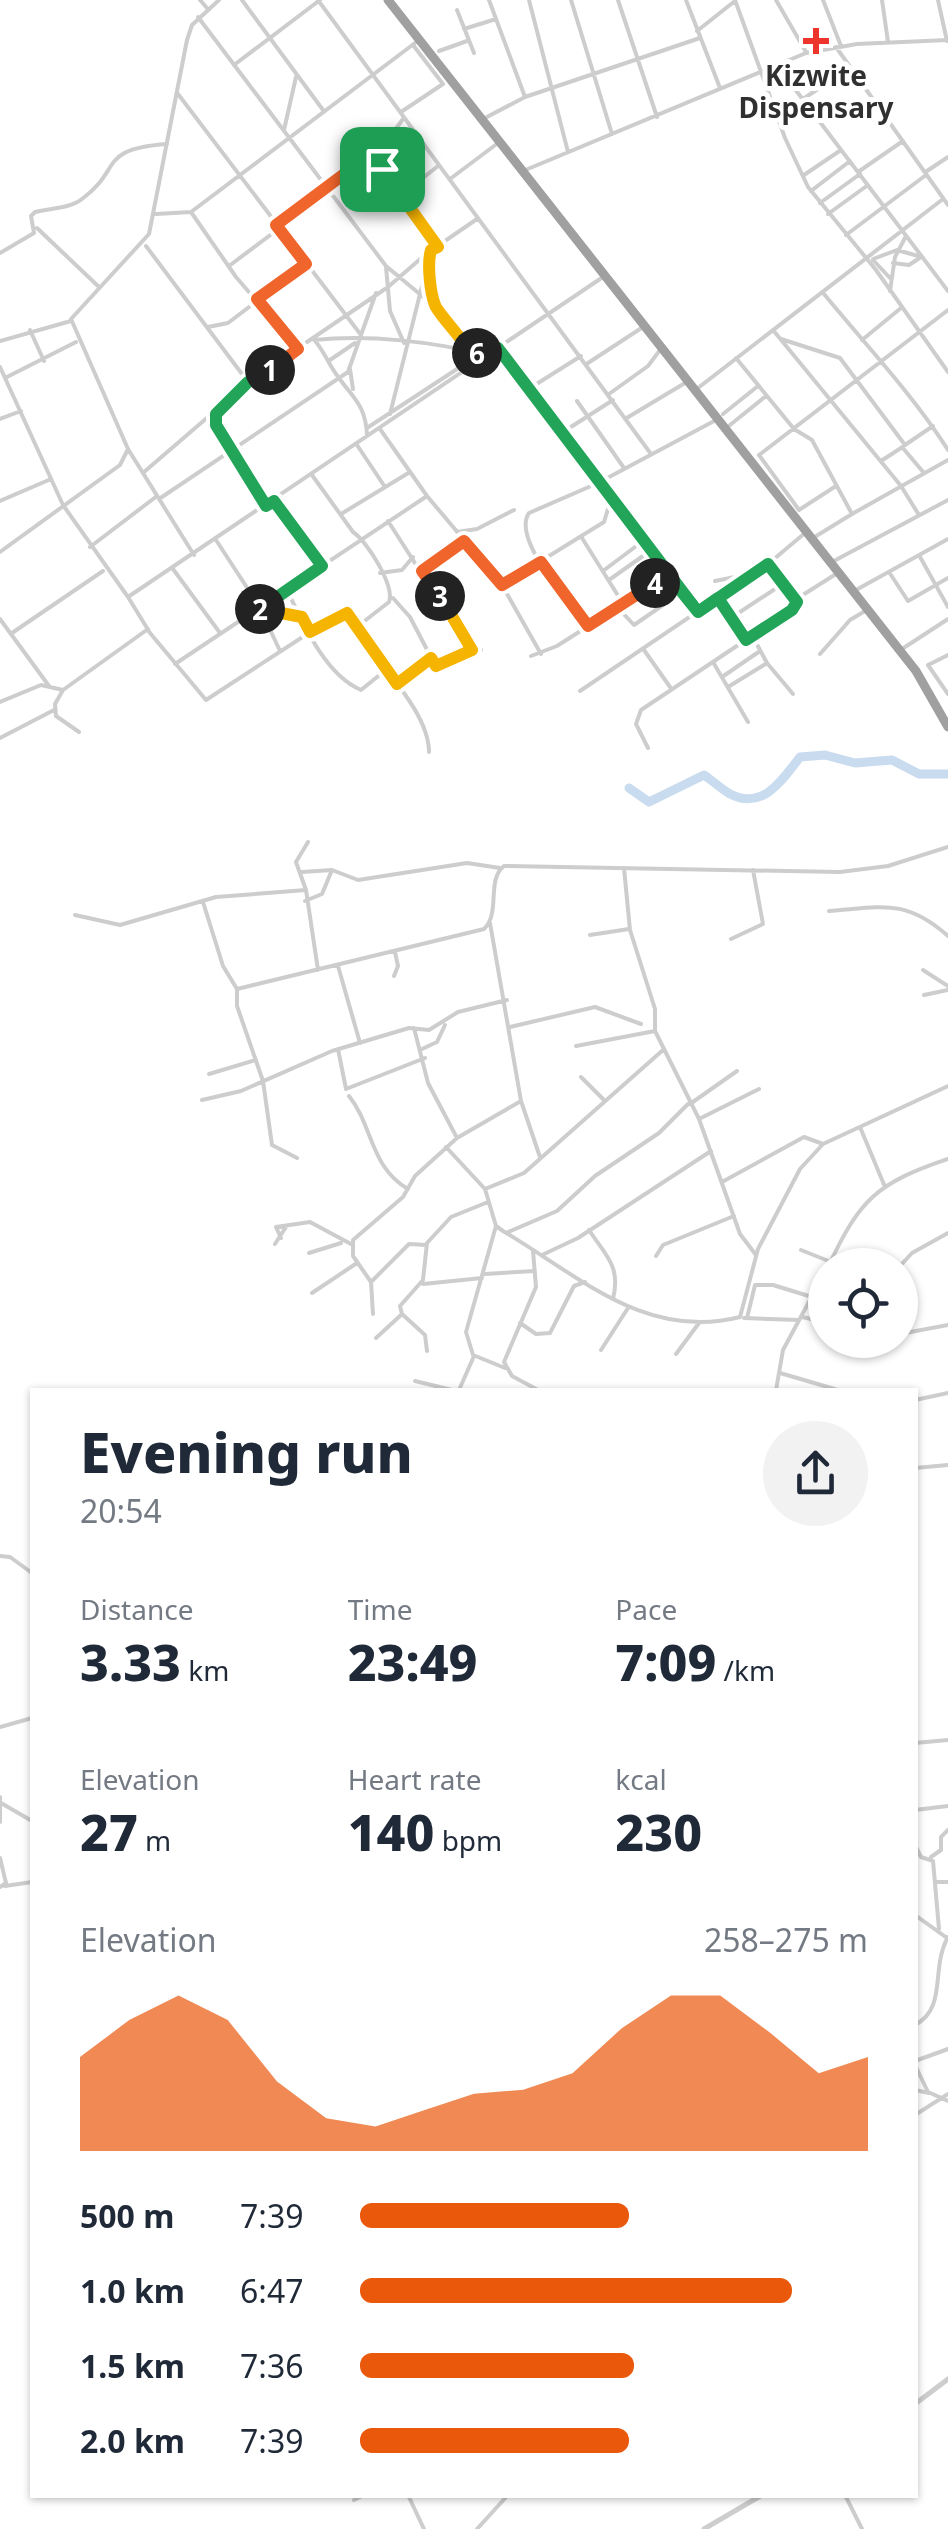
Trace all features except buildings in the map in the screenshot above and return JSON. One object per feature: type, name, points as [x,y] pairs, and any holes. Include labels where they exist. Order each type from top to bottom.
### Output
[{"type":"highway","points":[[388,0],[416,43],[482,120],[660,350],[719,417],[928,690],[948,727]]},
{"type":"street","points":[[200,0],[208,8]]},
{"type":"street","points":[[194,555],[128,450],[71,321],[73,312],[144,244],[156,214],[188,40],[198,18],[219,0]]},
{"type":"street","points":[[242,0],[299,84],[323,110]]},
{"type":"street","points":[[234,66],[319,0],[651,454]]},
{"type":"street","points":[[490,0],[525,97]]},
{"type":"street","points":[[529,0],[568,152]]},
{"type":"street","points":[[571,0],[590,74],[612,135]]},
{"type":"street","points":[[618,0],[657,117]]},
{"type":"street","points":[[686,0],[720,88]]},
{"type":"street","points":[[776,0],[806,53]]},
{"type":"street","points":[[823,0],[838,46],[850,68],[948,205]]},
{"type":"street","points":[[883,0],[888,42]]},
{"type":"street","points":[[521,172],[806,53],[838,46],[947,41],[938,0]]},
{"type":"street","points":[[697,31],[735,1],[760,72],[811,191],[846,235],[891,279]]},
{"type":"street","points":[[457,10],[474,53]]},
{"type":"street","points":[[198,18],[386,266],[450,321],[468,350]]},
{"type":"street","points":[[464,29],[496,19]]},
{"type":"street","points":[[482,120],[525,97],[700,38]]},
{"type":"street","points":[[439,51],[468,40]]},
{"type":"street","points":[[156,214],[192,212],[286,134],[416,43],[443,84],[400,113]]},
{"type":"street","points":[[776,64],[948,292]]},
{"type":"street","points":[[803,99],[850,68]]},
{"type":"street","points":[[286,134],[299,84]]},
{"type":"street","points":[[177,92],[352,322],[357,340]]},
{"type":"street","points":[[229,266],[324,188],[373,156],[404,119]]},
{"type":"street","points":[[382,169],[420,141]]},
{"type":"street","points":[[820,203],[903,141]]},
{"type":"street","points":[[449,180],[498,143]]},
{"type":"street","points":[[99,287],[36,227],[32,214],[83,198],[118,156],[135,148],[166,144]]},
{"type":"street","points":[[803,175],[841,150]]},
{"type":"street","points":[[373,156],[438,247]]},
{"type":"street","points":[[846,235],[948,157]]},
{"type":"street","points":[[811,191],[850,162]]},
{"type":"street","points":[[399,197],[439,166]]},
{"type":"street","points":[[828,214],[868,185]]},
{"type":"street","points":[[625,419],[736,358],[904,233],[943,199]]},
{"type":"street","points":[[192,212],[229,266],[298,349]]},
{"type":"street","points":[[142,473],[216,414],[248,382],[388,287],[477,218]]},
{"type":"street","points":[[0,253],[30,236],[36,227]]},
{"type":"street","points":[[890,291],[904,233]]},
{"type":"street","points":[[144,244],[248,382]]},
{"type":"street","points":[[390,414],[431,250]]},
{"type":"street","points":[[869,259],[898,250],[922,258]]},
{"type":"street","points":[[894,263],[908,265],[922,258]]},
{"type":"street","points":[[869,259],[948,372]]},
{"type":"street","points":[[208,327],[228,323],[306,264]]},
{"type":"street","points":[[386,266],[390,311],[407,344]]},
{"type":"street","points":[[428,268],[435,307]]},
{"type":"street","points":[[128,597],[604,277]]},
{"type":"street","points":[[367,436],[350,368],[376,293]]},
{"type":"street","points":[[823,293],[933,426],[948,450]]},
{"type":"street","points":[[862,340],[901,308]]},
{"type":"street","points":[[836,486],[799,510],[759,459],[761,452],[880,366],[948,310]]},
{"type":"street","points":[[0,341],[71,321]]},
{"type":"street","points":[[586,364],[643,327]]},
{"type":"street","points":[[30,330],[44,361]]},
{"type":"street","points":[[773,330],[902,486],[919,516]]},
{"type":"street","points":[[323,332],[335,337]]},
{"type":"street","points":[[313,339],[335,337],[468,350],[488,356]]},
{"type":"street","points":[[313,339],[338,378],[354,393]]},
{"type":"street","points":[[781,339],[834,354],[860,380],[924,474]]},
{"type":"street","points":[[330,360],[357,340]]},
{"type":"street","points":[[5,378],[78,341]]},
{"type":"street","points":[[498,348],[698,612]]},
{"type":"street","points":[[560,434],[588,418],[648,366],[660,350]]},
{"type":"street","points":[[367,428],[481,354]]},
{"type":"street","points":[[527,390],[581,356]]},
{"type":"street","points":[[736,358],[794,429],[812,440],[852,514]]},
{"type":"street","points":[[0,367],[50,479],[89,548],[128,597],[148,630],[206,700],[342,612],[358,628],[397,684],[429,742],[429,752]]},
{"type":"street","points":[[89,548],[158,497],[234,452],[350,368]]},
{"type":"street","points":[[588,626],[541,562],[524,530],[529,514],[598,483],[719,417],[758,386]]},
{"type":"street","points":[[730,425],[766,396]]},
{"type":"street","points":[[578,400],[624,468]]},
{"type":"street","points":[[0,419],[21,411]]},
{"type":"street","points":[[216,414],[216,425],[266,506]]},
{"type":"street","points":[[206,422],[216,425]]},
{"type":"street","points":[[881,461],[933,426]]},
{"type":"street","points":[[380,428],[427,496],[502,585],[541,654]]},
{"type":"street","points":[[356,445],[385,486]]},
{"type":"street","points":[[0,552],[120,465],[128,450]]},
{"type":"street","points":[[580,691],[808,536],[948,460]]},
{"type":"street","points":[[120,465],[136,463]]},
{"type":"street","points":[[340,515],[410,472]]},
{"type":"street","points":[[312,475],[352,532],[362,538],[392,596],[410,617],[436,666],[472,650],[481,650]]},
{"type":"street","points":[[0,501],[50,479]]},
{"type":"street","points":[[176,664],[427,496]]},
{"type":"street","points":[[502,585],[604,522],[611,499]]},
{"type":"street","points":[[828,564],[948,500]]},
{"type":"street","points":[[274,501],[322,566]]},
{"type":"street","points":[[457,532],[477,529],[514,510]]},
{"type":"street","points":[[388,521],[472,650]]},
{"type":"street","points":[[352,532],[352,544]]},
{"type":"street","points":[[582,538],[634,625],[682,592]]},
{"type":"street","points":[[216,540],[260,609],[280,652]]},
{"type":"street","points":[[850,593],[948,540]]},
{"type":"street","points":[[422,571],[464,541]]},
{"type":"street","points":[[602,571],[643,541]]},
{"type":"street","points":[[608,580],[650,551]]},
{"type":"street","points":[[920,555],[948,607]]},
{"type":"street","points":[[380,573],[402,570],[413,558]]},
{"type":"street","points":[[768,564],[796,599]]},
{"type":"street","points":[[173,569],[220,634]]},
{"type":"street","points":[[12,633],[104,570]]},
{"type":"street","points":[[715,581],[756,572]]},
{"type":"street","points":[[888,572],[905,601],[948,578]]},
{"type":"street","points":[[648,748],[637,729],[638,716],[671,689],[792,610],[796,599],[836,574]]},
{"type":"street","points":[[531,656],[541,654],[668,575]]},
{"type":"street","points":[[732,618],[784,584]]},
{"type":"street","points":[[287,589],[327,661],[357,690],[387,669]]},
{"type":"street","points":[[358,628],[392,596]]},
{"type":"street","points":[[718,598],[746,640]]},
{"type":"street","points":[[260,609],[302,617]]},
{"type":"street","points":[[820,654],[850,620],[864,611]]},
{"type":"street","points":[[0,619],[48,686]]},
{"type":"street","points":[[898,652],[948,619]]},
{"type":"street","points":[[0,738],[54,710],[64,690],[148,630]]},
{"type":"street","points":[[752,635],[767,663],[792,694]]},
{"type":"street","points":[[644,650],[671,689]]},
{"type":"street","points":[[722,677],[760,651]]},
{"type":"street","points":[[948,655],[928,665],[948,694]]},
{"type":"street","points":[[397,684],[431,658]]},
{"type":"street","points":[[712,662],[748,722]]},
{"type":"street","points":[[728,687],[767,663]]},
{"type":"street","points":[[0,702],[48,686],[64,690]]},
{"type":"street","points":[[54,710],[60,720],[79,732]]},
{"type":"street","points":[[308,842],[296,860],[306,890],[318,970]]},
{"type":"street","points":[[302,872],[332,870],[358,880],[466,863],[500,868],[865,870],[948,846]]},
{"type":"street","points":[[624,866],[630,929],[656,1013],[662,1050],[699,1119],[742,1238],[756,1255]]},
{"type":"street","points":[[500,868],[490,923],[521,1101],[540,1157]]},
{"type":"street","points":[[306,901],[322,894],[332,870]]},
{"type":"street","points":[[732,939],[762,924],[754,870]]},
{"type":"street","points":[[75,915],[120,924],[216,897],[306,890]]},
{"type":"street","points":[[203,902],[223,966],[237,990],[237,1006],[263,1081],[272,1145],[297,1158]]},
{"type":"street","points":[[829,911],[876,906],[906,908],[948,936]]},
{"type":"street","points":[[237,990],[478,932],[490,923]]},
{"type":"street","points":[[590,934],[630,929]]},
{"type":"street","points":[[394,976],[398,966],[395,952]]},
{"type":"street","points":[[338,966],[355,1011],[360,1043]]},
{"type":"street","points":[[923,970],[948,988]]},
{"type":"street","points":[[924,996],[948,988]]},
{"type":"street","points":[[202,1100],[230,1095],[338,1049],[414,1028],[430,1030],[458,1012],[506,1000]]},
{"type":"street","points":[[510,1027],[596,1008],[641,1024]]},
{"type":"street","points":[[422,1049],[436,1042],[445,1022]]},
{"type":"street","points":[[414,1028],[425,1058],[428,1083],[457,1138]]},
{"type":"street","points":[[576,1046],[656,1031]]},
{"type":"street","points":[[338,1049],[346,1089],[425,1058]]},
{"type":"street","points":[[485,1190],[516,1179],[565,1140],[662,1050]]},
{"type":"street","points":[[209,1074],[256,1060]]},
{"type":"street","points":[[506,1234],[557,1211],[595,1176],[659,1133],[689,1104],[737,1071]]},
{"type":"street","points":[[581,1076],[604,1100]]},
{"type":"street","points":[[740,1317],[756,1255],[800,1169],[823,1144],[948,1086]]},
{"type":"street","points":[[699,1119],[758,1089]]},
{"type":"street","points":[[349,1096],[366,1122],[373,1151],[408,1190]]},
{"type":"street","points":[[310,1252],[348,1243],[408,1190],[415,1176],[446,1147],[521,1101]]},
{"type":"street","points":[[860,1126],[885,1187]]},
{"type":"street","points":[[722,1182],[804,1137],[823,1144]]},
{"type":"street","points":[[446,1147],[485,1190],[496,1226],[466,1332],[474,1356],[456,1388]]},
{"type":"street","points":[[542,1254],[590,1230],[711,1151]]},
{"type":"street","points":[[837,1248],[854,1212],[885,1187],[948,1159]]},
{"type":"street","points":[[376,1338],[402,1314],[402,1303],[418,1286],[426,1245],[451,1217],[488,1202]]},
{"type":"street","points":[[656,1256],[663,1245],[734,1216]]},
{"type":"street","points":[[281,1238],[276,1227],[310,1222],[348,1243],[372,1282],[372,1314]]},
{"type":"street","points":[[276,1244],[287,1226]]},
{"type":"street","points":[[496,1226],[628,1308],[665,1322],[740,1317],[808,1319]]},
{"type":"street","points":[[590,1230],[611,1258],[617,1279],[613,1298]]},
{"type":"street","points":[[918,1250],[948,1233]]},
{"type":"street","points":[[372,1282],[409,1244],[426,1245]]},
{"type":"street","points":[[506,1368],[504,1359],[536,1287],[534,1249]]},
{"type":"street","points":[[801,1250],[808,1253]]},
{"type":"street","points":[[312,1294],[357,1263]]},
{"type":"street","points":[[418,1286],[535,1272]]},
{"type":"street","points":[[520,1323],[536,1334],[550,1333],[575,1284],[587,1282]]},
{"type":"street","points":[[747,1318],[755,1285],[773,1284],[808,1295]]},
{"type":"street","points":[[776,1388],[783,1350],[808,1304]]},
{"type":"street","points":[[601,1350],[628,1308]]},
{"type":"street","points":[[402,1314],[423,1332],[427,1352]]},
{"type":"street","points":[[676,1354],[697,1332],[700,1322]]},
{"type":"street","points":[[918,1331],[948,1325]]},
{"type":"street","points":[[474,1356],[506,1368],[535,1388]]},
{"type":"street","points":[[779,1373],[831,1388]]},
{"type":"street","points":[[414,1381],[446,1388]]},
{"type":"street","points":[[918,1399],[948,1393]]},
{"type":"street","points":[[918,1468],[948,1465]]},
{"type":"street","points":[[0,1556],[30,1571]]},
{"type":"street","points":[[0,1727],[30,1719]]},
{"type":"street","points":[[918,1743],[948,1740]]},
{"type":"street","points":[[0,1800],[0,1822]]},
{"type":"street","points":[[0,1800],[30,1821]]},
{"type":"street","points":[[918,1810],[948,1806]]},
{"type":"street","points":[[918,1851],[921,1857],[931,1857],[941,1850],[941,1837],[948,1830]]},
{"type":"street","points":[[931,1857],[939,1929]]},
{"type":"street","points":[[0,1858],[2,1886],[30,1882]]},
{"type":"street","points":[[936,1882],[948,1882]]},
{"type":"street","points":[[918,1917],[939,1929],[947,1939],[938,1968],[942,2001],[918,2023]]},
{"type":"street","points":[[918,2062],[948,2049]]},
{"type":"street","points":[[918,2069],[929,2093]]},
{"type":"street","points":[[918,2091],[948,2098]]},
{"type":"street","points":[[918,2113],[940,2098]]},
{"type":"street","points":[[918,2402],[948,2379]]},
{"type":"street","points":[[354,2500],[358,2498]]},
{"type":"street","points":[[409,2498],[424,2529]]},
{"type":"street","points":[[477,2529],[505,2498]]},
{"type":"street","points":[[704,2529],[757,2498]]},
{"type":"street","points":[[846,2498],[862,2529]]},
{"type":"waterway","points":[[629,788],[649,802],[704,775],[730,794],[752,799],[771,791],[800,757],[825,755],[855,763],[892,760],[919,774],[948,774]]},
{"type":"place","name":"Kizwite Dispensary","points":[[816,41]]},
{"type":"route","points":[[382,169],[373,156],[363,160],[276,225],[306,264],[257,299],[298,349],[248,382],[216,414],[216,425],[266,506],[274,501],[322,566],[259,606],[262,612],[302,617],[310,632],[342,612],[347,613],[397,684],[431,658],[436,666],[472,650],[422,571],[464,541],[502,585],[541,562],[588,626],[668,575],[698,612],[768,564],[796,599],[795,607],[746,640],[718,598],[698,612],[575,456],[498,348],[488,356],[468,350],[456,328],[435,307],[428,264],[431,250],[438,247],[382,169]]}]
